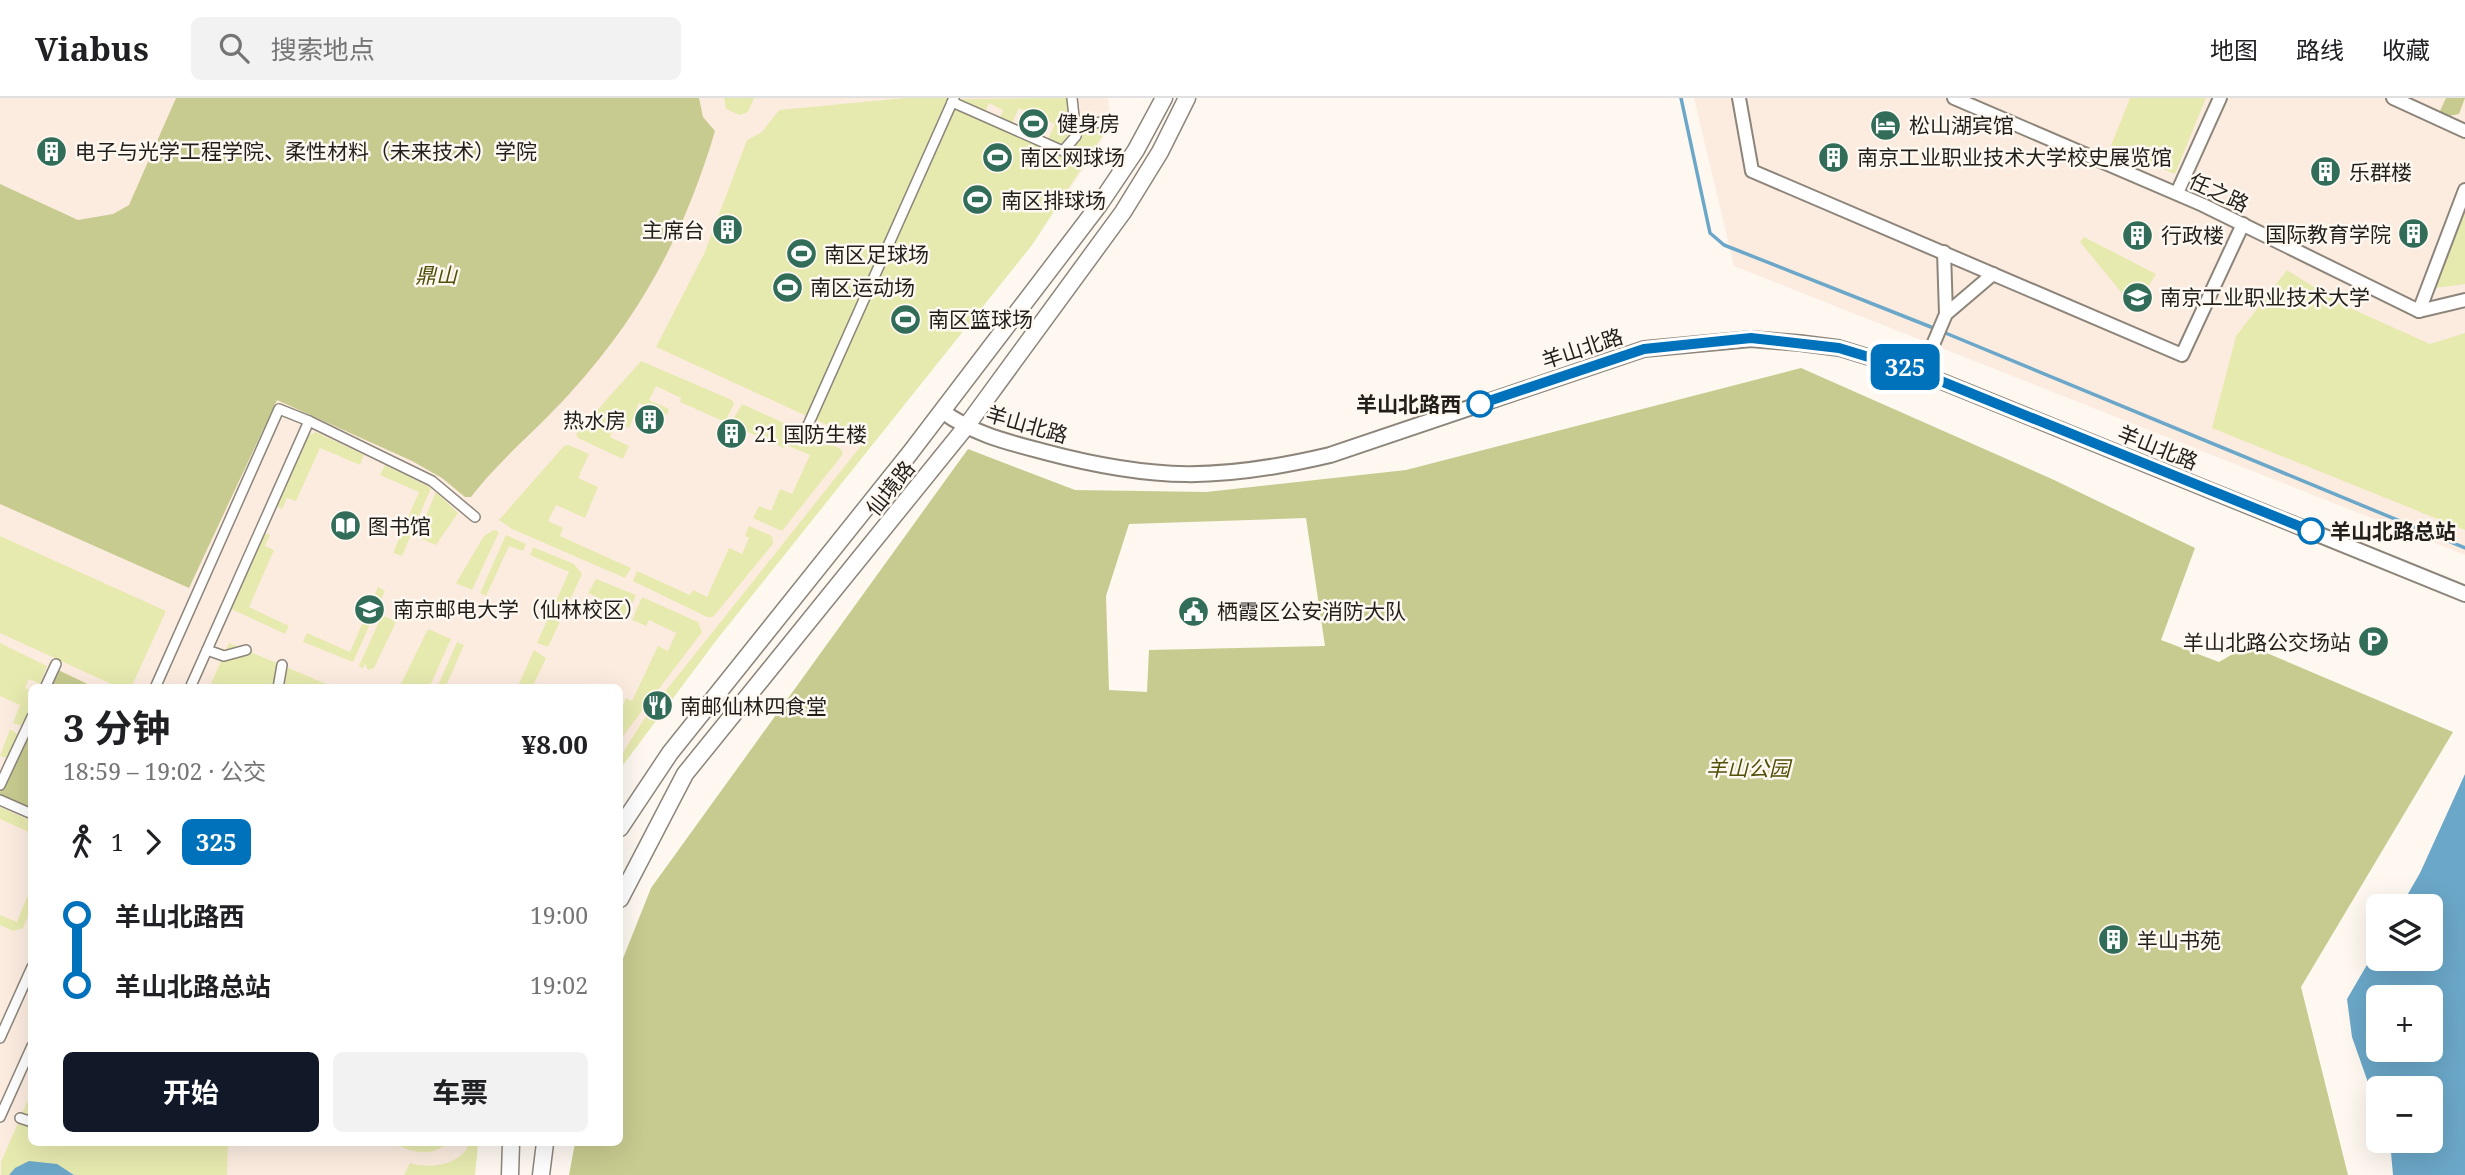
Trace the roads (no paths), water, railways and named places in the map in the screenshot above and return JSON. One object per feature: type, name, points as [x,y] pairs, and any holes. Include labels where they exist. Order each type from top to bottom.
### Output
[{"type":"main road","name":"仙境路","points":[[623,824],[670,753],[942,411],[1099,205],[1136,150],[1164,98]]},
{"type":"main road","name":"仙境路","points":[[623,893],[685,775],[965,428],[1123,212],[1160,152],[1187,98]]},
{"type":"main road","points":[[510,1175],[511,1146]]},
{"type":"main road","points":[[541,1175],[545,1146]]},
{"type":"street","points":[[1072,98],[1075,126],[1111,121]]},
{"type":"street","points":[[1739,98],[1752,172],[2182,355],[2243,224]]},
{"type":"street","name":"任之路","points":[[1954,98],[2177,193],[2420,311]]},
{"type":"street","points":[[2177,193],[2220,98]]},
{"type":"street","points":[[2393,98],[2465,131]]},
{"type":"street","points":[[808,425],[953,100],[1063,151],[1076,136],[1078,125]]},
{"type":"street","points":[[2420,311],[2465,190]]},
{"type":"street","points":[[1944,252],[1947,314]]},
{"type":"street","points":[[1921,373],[1947,314],[1993,274]]},
{"type":"street","points":[[2420,311],[2465,300]]},
{"type":"street","name":"羊山北路","points":[[942,411],[965,428],[1109,469],[1156,474],[1221,475],[1279,467],[1330,455],[1644,349],[1751,338],[1800,342],[1850,351],[1921,373],[2465,594]]},
{"type":"street","points":[[157,684],[279,409],[432,481],[475,517]]},
{"type":"street","points":[[192,684],[309,421]]},
{"type":"street","points":[[207,650],[223,656],[246,649]]},
{"type":"street","points":[[47,684],[56,664]]},
{"type":"street","points":[[279,684],[282,665]]},
{"type":"street","points":[[0,785],[28,726]]},
{"type":"street","points":[[0,757],[11,762]]},
{"type":"street","points":[[0,800],[28,812]]},
{"type":"street","points":[[0,1038],[28,976]]},
{"type":"street","points":[[0,1117],[28,1055]]},
{"type":"street","points":[[20,1118],[28,1121]]},
{"type":"water","points":[[2465,774],[2465,1175],[2393,1175],[2391,1153],[2443,1153],[2443,1076],[2366,1077],[2352,1037],[2347,999],[2366,967],[2366,971],[2443,971],[2443,894],[2408,894]]},
{"type":"water","points":[[29,1161],[57,1164],[74,1175],[9,1175],[15,1168]]},
{"type":"waterway","points":[[1681,98],[1710,233],[1724,245],[1936,329]]},
{"type":"waterway","points":[[1943,332],[2465,548]]},
{"type":"place","name":"健身房","points":[[1034,123]]},
{"type":"place","name":"松山湖宾馆","points":[[1886,125]]},
{"type":"place","name":"电子与光学工程学院、柔性材料（未来技术）学院","points":[[52,151]]},
{"type":"place","name":"南区网球场","points":[[997,157]]},
{"type":"place","name":"南京工业职业技术大学校史展览馆","points":[[1834,157]]},
{"type":"place","name":"乐群楼","points":[[2326,172]]},
{"type":"place","name":"南区排球场","points":[[978,200]]},
{"type":"place","name":"主席台","points":[[728,230]]},
{"type":"place","name":"国际教育学院","points":[[2414,234]]},
{"type":"place","name":"行政楼","points":[[2138,235]]},
{"type":"place","name":"南区足球场","points":[[801,254]]},
{"type":"place","name":"南区运动场","points":[[787,287]]},
{"type":"place","name":"南京工业职业技术大学","points":[[2137,297]]},
{"type":"place","name":"南区篮球场","points":[[905,319]]},
{"type":"place","name":"羊山北路西","points":[[1480,404]]},
{"type":"place","name":"热水房","points":[[649,420]]},
{"type":"place","name":"21 国防生楼","points":[[731,434]]},
{"type":"place","name":"图书馆","points":[[345,526]]},
{"type":"place","name":"羊山北路总站","points":[[2311,531]]},
{"type":"place","name":"南京邮电大学（仙林校区）","points":[[370,609]]},
{"type":"place","name":"栖霞区公安消防大队","points":[[1194,611]]},
{"type":"place","name":"羊山北路公交场站","points":[[2374,642]]},
{"type":"place","name":"南邮仙林四食堂","points":[[657,706]]},
{"type":"place","name":"羊山书苑","points":[[2114,940]]},
{"type":"park label","name":"鼎山","points":[[436,275]]},
{"type":"park label","name":"羊山公园","points":[[1748,768]]}]
